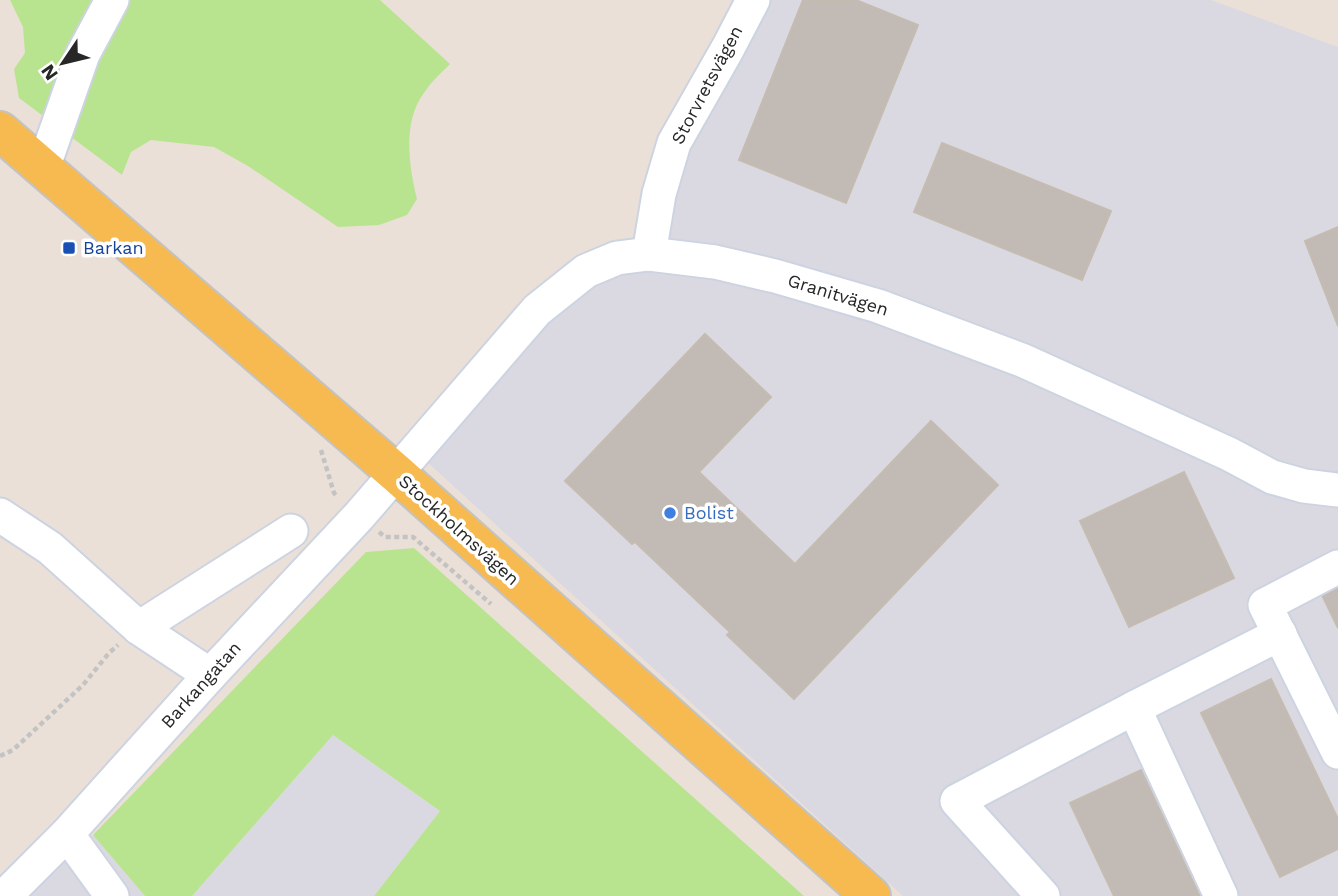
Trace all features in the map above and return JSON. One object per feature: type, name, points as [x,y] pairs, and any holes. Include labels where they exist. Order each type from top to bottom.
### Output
[{"type":"main road","name":"Stockholmsvägen","points":[[0,131],[396,473],[871,896]]},
{"type":"street","points":[[43,168],[83,54],[112,0]]},
{"type":"street","name":"Storvretsvägen","points":[[649,254],[659,194],[674,143],[753,0]]},
{"type":"street","name":"Granitvägen","points":[[396,473],[537,310],[586,271],[617,258],[649,254],[715,262],[775,276],[878,306],[1024,361],[1229,454],[1272,477],[1304,486],[1338,491]]},
{"type":"street","name":"Barkangatan","points":[[5,896],[66,834],[396,473]]},
{"type":"street","points":[[0,515],[50,548],[139,628],[209,675]]},
{"type":"street","points":[[139,628],[291,531]]},
{"type":"street","points":[[1338,567],[1265,605],[1338,752]]},
{"type":"street","points":[[1043,896],[957,801],[1280,634]]},
{"type":"street","points":[[1133,708],[1222,896]]},
{"type":"street","points":[[66,834],[111,896]]},
{"type":"path","points":[[320,449],[334,494],[385,537],[413,537],[498,609]]},
{"type":"path","points":[[0,756],[13,750],[83,685],[109,653],[139,628]]},
{"type":"shaded area","points":[[753,0],[1211,0],[1338,47],[1338,896],[903,896],[415,451],[537,310],[649,254],[659,194]]},
{"type":"shaded area","points":[[333,735],[440,811],[374,896],[192,896]]},
{"type":"shaded area","points":[[93,835],[145,896],[28,896]]},
{"type":"green space","points":[[10,0],[380,0],[450,64],[427,89],[412,117],[409,144],[417,199],[407,215],[379,225],[338,227],[248,166],[214,147],[151,140],[131,152],[122,175],[19,98],[14,69],[25,53],[23,27]]},
{"type":"green space","points":[[414,548],[804,896],[374,896],[440,811],[333,735],[192,896],[145,896],[93,835],[366,552]]},
{"type":"building","points":[[803,0],[856,0],[918,25],[846,203],[739,160]]},
{"type":"building","points":[[942,143],[1111,211],[1082,280],[914,212]]},
{"type":"building","points":[[1338,227],[1338,326],[1305,241]]},
{"type":"building","name":"Bolist","points":[[705,334],[771,397],[699,472],[795,564],[931,421],[998,485],[794,699],[727,635],[730,632],[635,542],[632,544],[565,481]]},
{"type":"building","points":[[1184,472],[1234,578],[1129,627],[1080,521]]},
{"type":"building","points":[[1338,582],[1338,628],[1320,591]]},
{"type":"building","points":[[1271,679],[1338,819],[1338,849],[1280,877],[1201,713]]},
{"type":"building","points":[[1141,770],[1200,896],[1114,896],[1070,803]]},
{"type":"place","name":"Barkan","points":[[69,248]]},
{"type":"place","name":"Bolist","points":[[670,513]]}]
